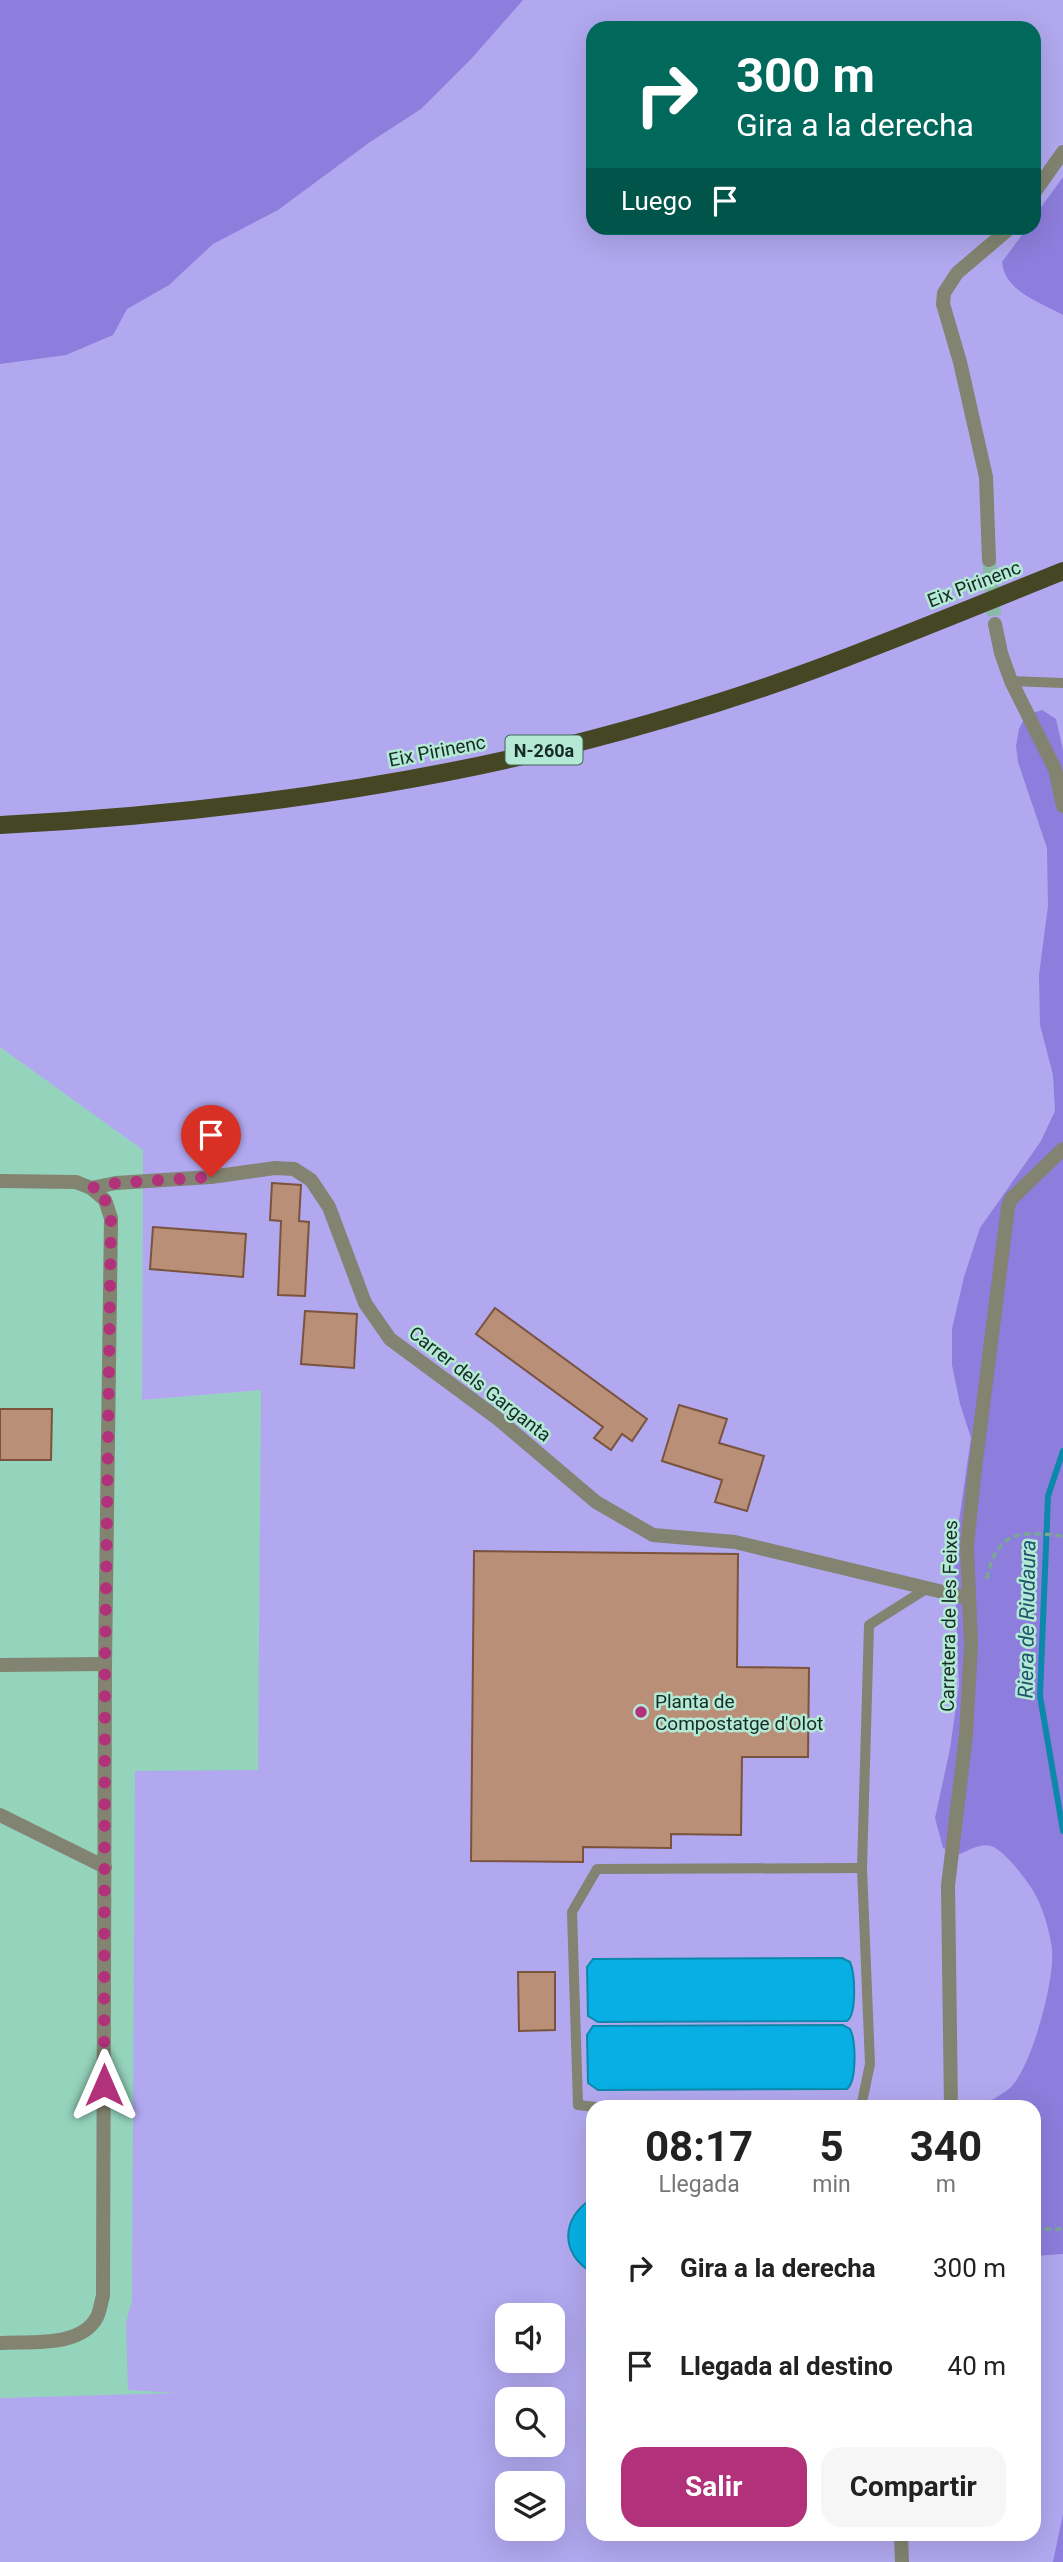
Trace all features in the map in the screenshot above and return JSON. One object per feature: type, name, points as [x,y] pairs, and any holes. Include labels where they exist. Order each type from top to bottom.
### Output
[{"type":"main road","name":"Eix Pirinenc","points":[[0,825],[150,814],[294,797],[404,780],[574,743],[687,711],[815,670],[1063,571]]},
{"type":"street","points":[[1041,183],[1063,152]]},
{"type":"street","points":[[989,561],[986,477],[960,362],[943,304],[944,293],[957,273],[1002,235]]},
{"type":"street","points":[[995,624],[1001,653],[1012,681],[1055,769],[1063,806]]},
{"type":"street","name":"Carretera de les Feixes","points":[[951,2100],[948,1886],[966,1735],[971,1645],[967,1546],[974,1477],[1006,1214],[1011,1199],[1063,1149]]},
{"type":"street","name":"Carrer dels Garganta","points":[[0,1181],[76,1182],[91,1188],[116,1183],[211,1177],[275,1168],[295,1169],[311,1180],[329,1206],[365,1303],[390,1339],[497,1418],[596,1502],[653,1535],[735,1542],[968,1598]]},
{"type":"street","points":[[0,2343],[64,2339],[83,2333],[97,2318],[103,2296],[105,1664],[111,1218],[105,1200],[91,1188]]},
{"type":"street","points":[[0,1665],[105,1664]]},
{"type":"street","points":[[0,1815],[104,1867]]},
{"type":"street","points":[[901,2541],[902,2562]]},
{"type":"lane","points":[[1012,681],[1063,683]]},
{"type":"lane","points":[[862,2100],[870,2064],[862,1868],[869,1625],[926,1588]]},
{"type":"lane","points":[[586,2106],[578,2105],[572,1912],[597,1869],[862,1868]]},
{"type":"path","points":[[985,1589],[989,1567],[1000,1545],[1025,1532],[1063,1535]]},
{"type":"path","points":[[1041,2229],[1063,2229]]},
{"type":"shaded area","points":[[0,0],[1063,0],[1063,2562],[0,2562],[0,2398],[177,2393],[128,2390],[126,2323],[132,2301],[135,1771],[258,1770],[261,1390],[142,1400],[143,1150],[0,1047]]},
{"type":"shaded area","points":[[0,0],[523,0],[472,58],[421,109],[370,142],[278,210],[213,244],[169,285],[127,309],[113,335],[66,355],[0,364]]},
{"type":"shaded area","points":[[1063,177],[1063,315],[1017,289],[1005,272],[1002,262],[1022,235],[1041,235],[1041,207]]},
{"type":"shaded area","points":[[1042,710],[1056,719],[1063,750],[1063,2254],[1041,2256],[1041,2100],[992,2100],[1012,2086],[1028,2059],[1035,2040],[1050,1980],[1050,1937],[1036,1896],[1011,1862],[997,1849],[987,1845],[960,1854],[943,1848],[935,1818],[950,1749],[959,1685],[954,1555],[971,1438],[952,1365],[952,1329],[964,1277],[980,1228],[1041,1141],[1055,1111],[1053,1075],[1040,1025],[1039,975],[1048,906],[1047,848],[1018,762],[1016,746],[1019,729],[1026,715]]},
{"type":"shaded area","points":[[0,1047],[143,1150],[142,1400],[261,1390],[255,2339],[194,2393],[0,2398]]},
{"type":"shaded area","points":[[1063,2514],[1063,2562],[1053,2562]]},
{"type":"water","points":[[842,1958],[850,1962],[854,1984],[854,2002],[847,2021],[598,2022],[588,2016],[587,1967],[593,1959]]},
{"type":"water","points":[[843,2025],[850,2029],[854,2051],[853,2078],[847,2089],[598,2090],[588,2083],[587,2035],[593,2026]]},
{"type":"water","points":[[586,2203],[586,2268],[574,2256],[568,2236],[570,2225]]},
{"type":"building","points":[[272,1183],[301,1185],[299,1221],[309,1222],[305,1296],[278,1295],[281,1221],[270,1220]]},
{"type":"building","points":[[153,1227],[246,1234],[243,1277],[150,1269]]},
{"type":"building","points":[[495,1308],[647,1419],[632,1441],[622,1434],[611,1450],[594,1438],[603,1427],[476,1334]]},
{"type":"building","points":[[305,1311],[357,1314],[354,1368],[301,1364]]},
{"type":"building","points":[[679,1405],[727,1419],[719,1443],[764,1456],[747,1511],[715,1502],[722,1480],[662,1461]]},
{"type":"building","points":[[0,1409],[52,1409],[51,1460],[0,1460]]},
{"type":"building","name":"Planta de Compostatge d'Olot","points":[[474,1551],[738,1554],[737,1667],[809,1668],[808,1757],[742,1757],[741,1835],[671,1834],[671,1848],[583,1847],[583,1862],[471,1861]]},
{"type":"building","points":[[518,1972],[555,1972],[555,2030],[519,2031]]},
{"type":"waterway","name":"Riera de Riudaura","points":[[1063,1451],[1048,1496],[1040,1696],[1063,1831]]},
{"type":"tunnel","points":[[989,560],[995,624]]},
{"type":"place","name":"Planta de Compostatge d'Olot","points":[[641,1712]]},
{"type":"route","points":[[104,2085],[105,1664],[111,1218],[105,1200],[91,1188],[116,1183],[211,1177]]}]
